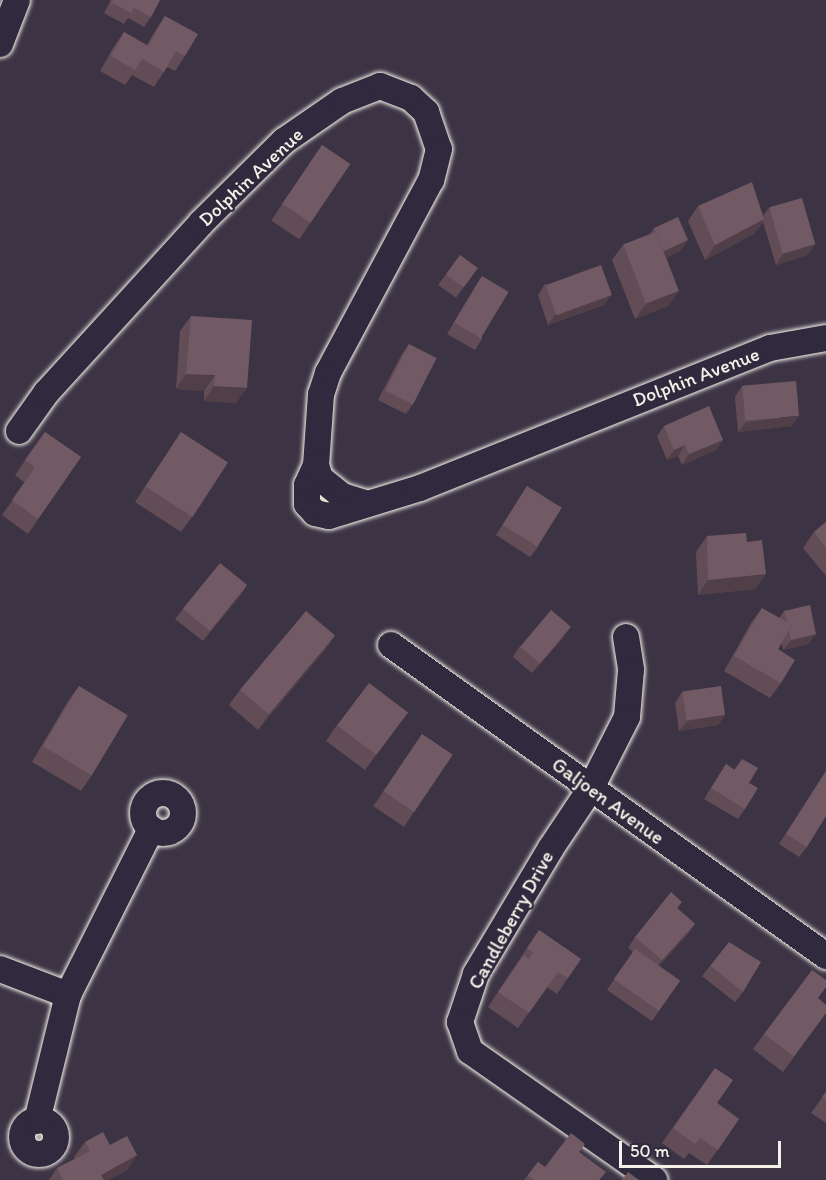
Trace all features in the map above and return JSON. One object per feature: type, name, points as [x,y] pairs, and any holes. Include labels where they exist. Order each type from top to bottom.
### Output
[{"type":"street","points":[[0,44],[16,0]]},
{"type":"street","name":"Dolphin Avenue","points":[[19,431],[46,393],[201,223],[284,141],[342,101],[380,86],[411,98],[426,112],[439,148],[431,180],[328,373],[318,420],[316,465],[306,497],[315,513],[329,516],[420,488],[770,348],[826,338]]},
{"type":"street","name":"Candleberry Drive","points":[[626,637],[631,670],[627,717],[591,788],[551,848],[477,974],[460,1022],[470,1051],[654,1180]]},
{"type":"street","name":"Galjoen Avenue","points":[[391,645],[826,956]]},
{"type":"street","points":[[37,1121],[68,995],[151,829]]},
{"type":"street","points":[[0,969],[68,995]]},
{"type":"building","points":[[113,0],[160,0],[151,17],[134,8],[131,13],[111,2]]},
{"type":"building","points":[[165,16],[198,34],[185,56],[176,51],[164,72],[142,59],[135,70],[111,56],[124,32],[148,46]]},
{"type":"building","points":[[322,145],[350,164],[310,223],[282,204]]},
{"type":"building","points":[[752,182],[764,219],[715,245],[698,206]]},
{"type":"building","points":[[802,198],[815,244],[783,254],[769,207]]},
{"type":"building","points":[[678,217],[688,240],[664,251],[654,228]]},
{"type":"building","points":[[656,232],[679,291],[646,303],[623,245]]},
{"type":"building","points":[[460,255],[478,268],[464,287],[446,274]]},
{"type":"building","points":[[601,265],[612,295],[557,315],[546,285]]},
{"type":"building","points":[[482,276],[509,292],[481,338],[454,322]]},
{"type":"building","points":[[191,316],[252,320],[247,388],[214,386],[215,375],[186,374]]},
{"type":"building","points":[[409,344],[437,358],[413,404],[385,390]]},
{"type":"building","points":[[796,381],[799,416],[745,421],[742,386]]},
{"type":"building","points":[[709,406],[723,440],[689,454],[685,445],[674,450],[664,426]]},
{"type":"building","points":[[45,432],[81,457],[38,519],[12,500],[35,467],[25,460]]},
{"type":"building","points":[[181,432],[228,462],[193,517],[146,487]]},
{"type":"building","points":[[527,486],[562,508],[537,547],[503,525]]},
{"type":"building","points":[[826,522],[826,548],[814,532]]},
{"type":"building","points":[[746,533],[747,542],[762,540],[766,574],[708,580],[707,536]]},
{"type":"building","points":[[220,563],[247,585],[210,631],[183,609]]},
{"type":"building","points":[[810,605],[816,634],[791,640],[789,631],[792,625],[787,622],[784,611]]},
{"type":"building","points":[[762,608],[792,625],[778,649],[795,660],[781,683],[734,656]]},
{"type":"building","points":[[551,610],[571,627],[540,663],[520,647]]},
{"type":"building","points":[[306,611],[335,635],[269,714],[240,690]]},
{"type":"building","points":[[369,683],[408,712],[376,755],[337,725]]},
{"type":"building","points":[[79,686],[128,715],[92,775],[43,746]]},
{"type":"building","points":[[721,686],[725,715],[686,720],[682,691]]},
{"type":"building","points":[[422,734],[453,755],[414,812],[383,791]]},
{"type":"building","points":[[742,759],[758,768],[749,783],[758,788],[745,809],[711,788],[726,764],[735,770]]},
{"type":"building","points":[[826,771],[826,816],[807,847],[786,834]]},
{"type":"building","points":[[671,892],[682,902],[677,908],[695,924],[662,960],[635,937]]},
{"type":"building","points":[[539,930],[581,959],[568,978],[558,972],[529,1013],[498,992],[524,955],[529,959],[533,953],[527,948]]},
{"type":"building","points":[[729,942],[761,962],[743,992],[710,966]]},
{"type":"building","points":[[635,949],[680,981],[659,1011],[614,979]]},
{"type":"building","points":[[812,970],[826,980],[826,987],[818,998],[826,1005],[826,1013],[794,1056],[764,1034]]},
{"type":"building","points":[[715,1068],[733,1080],[717,1103],[739,1119],[718,1150],[700,1138],[695,1144],[673,1128]]},
{"type":"building","points":[[103,1132],[110,1145],[127,1136],[137,1155],[101,1175],[104,1180],[63,1180],[57,1168],[90,1151],[85,1142]]},
{"type":"building","points":[[571,1133],[585,1144],[579,1152],[606,1172],[599,1180],[534,1180],[528,1175],[538,1162],[545,1167]]},
{"type":"building","points":[[628,1172],[639,1180],[622,1180]]}]
